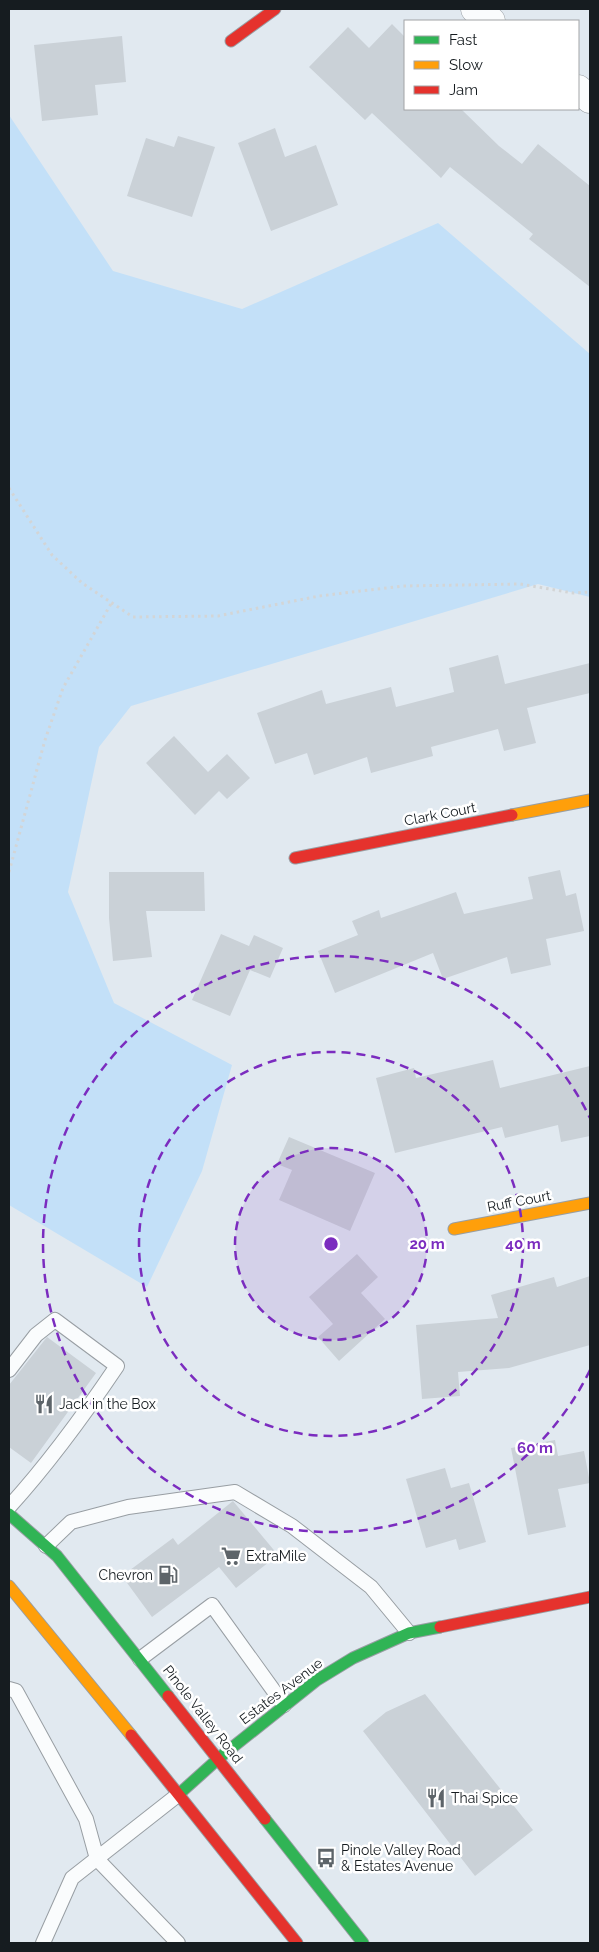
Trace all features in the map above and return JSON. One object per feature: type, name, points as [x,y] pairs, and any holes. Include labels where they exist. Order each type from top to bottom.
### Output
[{"type":"main road","points":[[231,41],[275,9]]},
{"type":"main road","name":"Clark Court","points":[[296,858],[590,800]]},
{"type":"main road","name":"Ruff Court","points":[[454,1229],[590,1203]]},
{"type":"main road","name":"Pinole Valley Road","points":[[9,1514],[58,1556],[363,1943]]},
{"type":"main road","points":[[9,1586],[179,1794],[297,1943]]},
{"type":"main road","name":"Estates Avenue","points":[[179,1794],[219,1758],[284,1705],[317,1680],[353,1658],[409,1633],[590,1597]]},
{"type":"street","points":[[475,9],[490,20]]},
{"type":"street","points":[[579,90],[590,99]]},
{"type":"lane","points":[[9,1370],[36,1335],[55,1320],[118,1366],[90,1407],[32,1482],[9,1507]]},
{"type":"lane","points":[[46,1546],[71,1522],[128,1507],[235,1492],[292,1526],[371,1588],[409,1633]]},
{"type":"lane","points":[[140,1659],[212,1605],[284,1705]]},
{"type":"lane","points":[[9,1689],[16,1691],[86,1819],[97,1859],[178,1943]]},
{"type":"lane","points":[[43,1943],[72,1878],[179,1794]]},
{"type":"path","points":[[9,488],[52,555],[82,583],[133,616],[218,616],[319,596],[403,586],[520,584],[573,593],[590,592]]},
{"type":"path","points":[[9,872],[45,740],[64,688],[112,602]]},
{"type":"shaded area","points":[[9,115],[113,271],[242,309],[438,223],[590,354],[590,597],[538,584],[131,706],[99,747],[68,892],[114,1003],[232,1065],[202,1171],[147,1287],[9,1205]]},
{"type":"building","points":[[392,24],[404,36],[404,110],[462,110],[499,146],[522,164],[538,144],[590,186],[590,287],[529,239],[533,234],[450,167],[441,178],[372,113],[365,120],[309,67],[348,27],[369,48]]},
{"type":"building","points":[[122,36],[126,82],[95,85],[98,115],[42,121],[34,45]]},
{"type":"building","points":[[275,128],[285,157],[316,145],[338,205],[271,231],[238,143]]},
{"type":"building","points":[[178,136],[215,147],[192,217],[127,196],[146,138],[174,147]]},
{"type":"building","points":[[498,655],[505,684],[590,663],[590,693],[527,708],[536,743],[504,751],[498,729],[431,747],[433,756],[371,773],[367,757],[314,775],[307,753],[275,764],[257,713],[322,690],[326,704],[391,687],[396,707],[454,692],[449,668]]},
{"type":"building","points":[[174,736],[208,772],[227,754],[250,778],[227,799],[219,791],[195,815],[146,763]]},
{"type":"building","points":[[560,870],[566,896],[576,893],[584,931],[546,939],[551,965],[511,974],[507,957],[443,979],[433,953],[335,993],[318,951],[358,935],[352,921],[379,910],[381,918],[456,892],[464,914],[533,899],[528,877]]},
{"type":"building","points":[[109,872],[204,872],[205,911],[146,911],[152,957],[113,961],[109,918]]},
{"type":"building","points":[[221,934],[249,946],[254,935],[283,948],[270,978],[250,970],[230,1016],[192,1000]]},
{"type":"building","points":[[493,1060],[500,1088],[590,1066],[590,1136],[561,1142],[558,1125],[505,1138],[502,1127],[395,1153],[376,1078],[414,1068],[416,1078]]},
{"type":"building","points":[[289,1137],[375,1173],[350,1231],[279,1200],[292,1170],[277,1164]]},
{"type":"building","points":[[357,1254],[378,1277],[361,1293],[385,1319],[339,1361],[318,1337],[333,1324],[309,1297]]},
{"type":"building","points":[[590,1276],[590,1345],[509,1368],[458,1372],[460,1396],[422,1399],[416,1325],[498,1318],[491,1295],[554,1277],[557,1287]]},
{"type":"building","points":[[47,1337],[96,1373],[31,1463],[9,1447],[9,1385]]},
{"type":"building","points":[[555,1440],[558,1456],[584,1451],[590,1483],[558,1489],[566,1527],[528,1535],[511,1448]]},
{"type":"building","points":[[445,1468],[451,1488],[469,1483],[486,1542],[459,1550],[456,1539],[426,1548],[406,1479]]},
{"type":"building","points":[[233,1501],[278,1555],[236,1588],[219,1567],[152,1617],[122,1576],[173,1538],[178,1545]]},
{"type":"building","points":[[425,1694],[533,1830],[475,1876],[363,1731],[386,1712]]},
{"type":"traffic: fast","points":[[9,1514],[57,1556],[168,1696]]},
{"type":"traffic: fast","points":[[179,1794],[219,1758],[317,1680],[353,1658],[409,1633],[440,1627]]},
{"type":"traffic: fast","points":[[265,1819],[363,1943]]},
{"type":"traffic: slow","points":[[512,815],[590,800]]},
{"type":"traffic: slow","points":[[454,1229],[590,1203]]},
{"type":"traffic: slow","points":[[9,1586],[131,1735]]},
{"type":"traffic: jam","points":[[231,41],[275,9]]},
{"type":"traffic: jam","points":[[295,858],[512,815]]},
{"type":"traffic: jam","points":[[440,1627],[590,1597]]},
{"type":"traffic: jam","points":[[168,1696],[265,1819]]},
{"type":"traffic: jam","points":[[131,1735],[297,1943]]},
{"type":"place","name":"Jack in the Box","points":[[44,1404]]},
{"type":"place","name":"ExtraMile","points":[[231,1556]]},
{"type":"place","name":"Chevron","points":[[168,1575]]},
{"type":"place","name":"Thai Spice","points":[[436,1798]]},
{"type":"place","name":"Pinole Valley Road & Estates Avenue","points":[[326,1858]]}]
